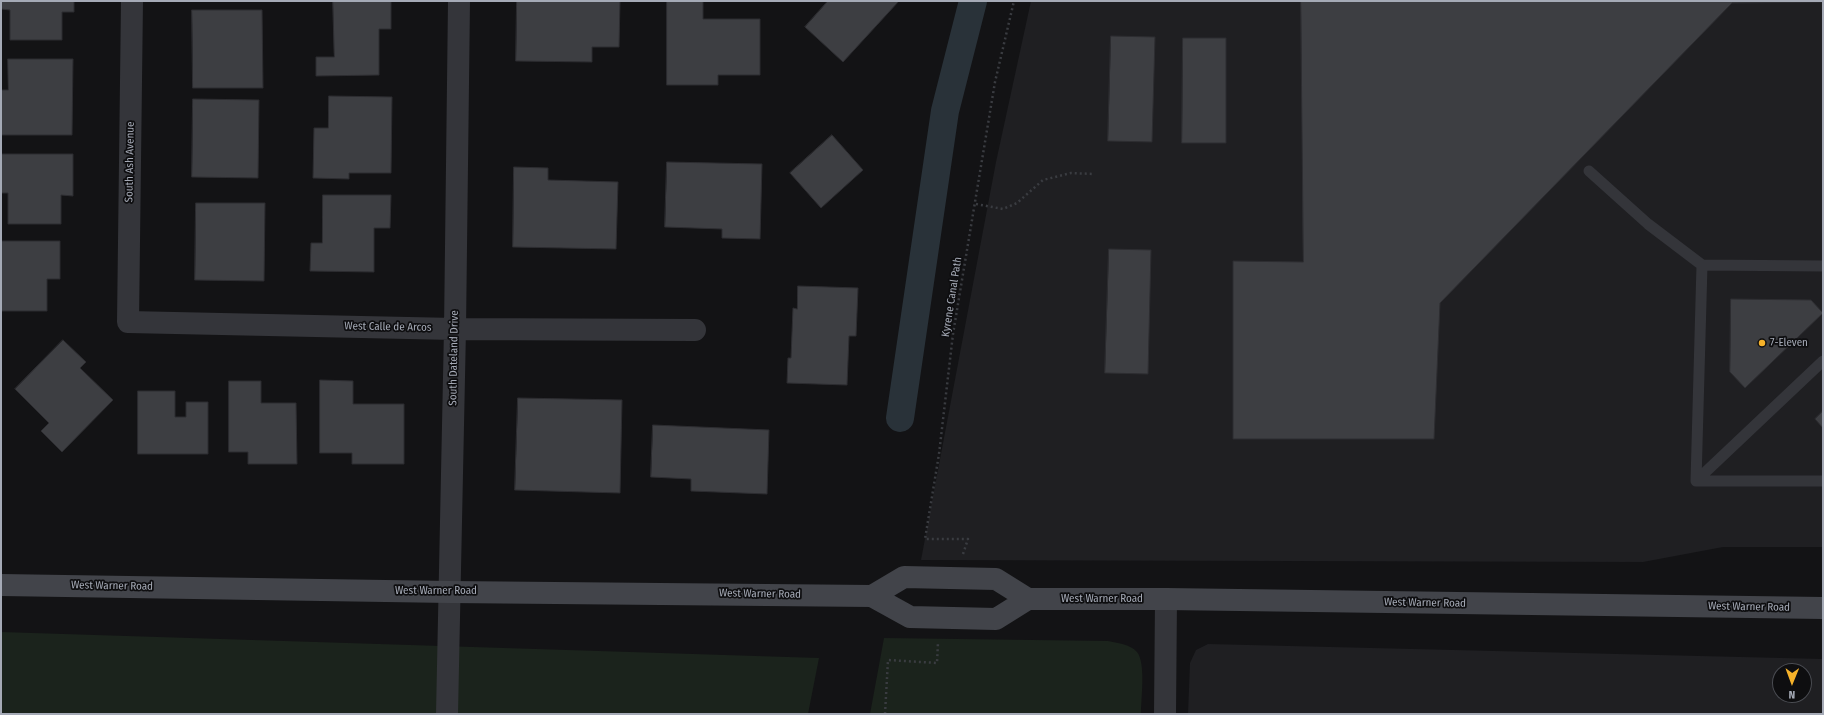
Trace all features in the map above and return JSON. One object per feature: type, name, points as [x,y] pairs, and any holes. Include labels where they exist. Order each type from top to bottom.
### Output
[{"type":"main road","points":[[872,596],[904,577],[996,579],[1028,599]]},
{"type":"main road","name":"West Warner Road","points":[[1,584],[450,592],[872,596],[910,617],[996,619],[1028,599],[1166,599],[1823,608]]},
{"type":"street","name":"South Ash Avenue","points":[[128,322],[132,1]]},
{"type":"street","name":"South Dateland Drive","points":[[447,714],[455,329],[459,1]]},
{"type":"street","name":"West Calle de Arcos","points":[[128,322],[455,329],[695,330]]},
{"type":"street","points":[[1165,714],[1166,599]]},
{"type":"lane","points":[[1589,171],[1648,224],[1702,265],[1823,266]]},
{"type":"lane","points":[[1696,481],[1702,265]]},
{"type":"lane","points":[[1696,481],[1823,361]]},
{"type":"lane","points":[[1696,481],[1823,481]]},
{"type":"path","name":"Kyrene Canal Path","points":[[963,555],[968,539],[926,539],[939,454],[953,334],[976,204],[995,82],[1014,1]]},
{"type":"path","points":[[976,204],[1003,209],[1017,203],[1043,180],[1072,173],[1094,174]]},
{"type":"path","points":[[885,714],[888,660],[937,663],[937,644]]},
{"type":"shaded area","points":[[1031,1],[1823,1],[1823,547],[1723,547],[1643,562],[921,560],[996,162]]},
{"type":"shaded area","points":[[1,632],[819,658],[808,714],[1,714]]},
{"type":"shaded area","points":[[884,638],[1108,641],[1123,644],[1134,649],[1140,657],[1142,672],[1141,714],[870,714]]},
{"type":"shaded area","points":[[1208,644],[1823,659],[1823,714],[1188,714],[1190,663],[1196,650]]},
{"type":"building","points":[[1,1],[74,1],[74,12],[62,12],[62,40],[10,40],[10,10],[1,9]]},
{"type":"building","points":[[333,1],[391,1],[391,29],[379,29],[379,75],[316,76],[316,57],[334,57]]},
{"type":"building","points":[[517,1],[620,1],[619,47],[592,47],[592,62],[516,61]]},
{"type":"building","points":[[667,1],[703,1],[703,19],[760,19],[760,75],[718,75],[718,85],[667,85]]},
{"type":"building","points":[[828,1],[899,1],[843,62],[805,27]]},
{"type":"building","points":[[1301,1],[1823,2],[1732,3],[1440,303],[1434,439],[1233,439],[1233,261],[1303,262]]},
{"type":"building","points":[[192,10],[262,10],[263,88],[193,88]]},
{"type":"building","points":[[1111,36],[1155,37],[1152,142],[1108,141]]},
{"type":"building","points":[[1183,38],[1226,38],[1226,143],[1182,143]]},
{"type":"building","points":[[8,59],[73,59],[72,135],[1,135],[1,90],[8,90]]},
{"type":"building","points":[[329,96],[392,97],[391,173],[349,173],[349,179],[313,178],[314,128],[328,128]]},
{"type":"building","points":[[193,99],[259,100],[258,178],[192,177]]},
{"type":"building","points":[[832,135],[863,170],[821,208],[790,173]]},
{"type":"building","points":[[1,154],[73,154],[73,196],[61,195],[61,224],[8,224],[8,193],[1,193]]},
{"type":"building","points":[[667,162],[762,164],[760,239],[722,238],[722,229],[665,227]]},
{"type":"building","points":[[514,167],[548,168],[548,180],[618,182],[616,249],[513,247]]},
{"type":"building","points":[[323,195],[391,195],[390,228],[374,228],[374,272],[310,271],[311,243],[322,243]]},
{"type":"building","points":[[196,203],[265,203],[264,281],[195,280]]},
{"type":"building","points":[[1,241],[60,241],[60,279],[47,279],[47,311],[1,311]]},
{"type":"building","points":[[1109,249],[1151,250],[1148,374],[1105,373]]},
{"type":"building","points":[[798,286],[858,288],[856,336],[849,336],[847,385],[787,383],[788,358],[791,358],[793,308],[797,309]]},
{"type":"building","name":"7-Eleven","points":[[1731,299],[1811,300],[1823,313],[1745,388],[1730,372]]},
{"type":"building","points":[[63,340],[86,362],[80,368],[113,400],[62,452],[41,431],[49,423],[15,389]]},
{"type":"building","points":[[320,380],[353,381],[353,404],[404,404],[404,464],[352,464],[352,453],[320,453]]},
{"type":"building","points":[[229,381],[261,381],[261,403],[296,403],[297,464],[248,464],[248,452],[229,452]]},
{"type":"building","points":[[138,391],[175,391],[175,417],[186,417],[186,402],[208,402],[208,454],[138,454]]},
{"type":"building","points":[[518,398],[622,400],[620,493],[515,490]]},
{"type":"building","points":[[1823,411],[1823,428],[1815,419]]},
{"type":"building","points":[[653,425],[769,430],[767,494],[691,491],[691,479],[651,477]]},
{"type":"waterway","points":[[900,418],[945,111],[973,1]]},
{"type":"place","name":"7-Eleven","points":[[1762,343]]}]
